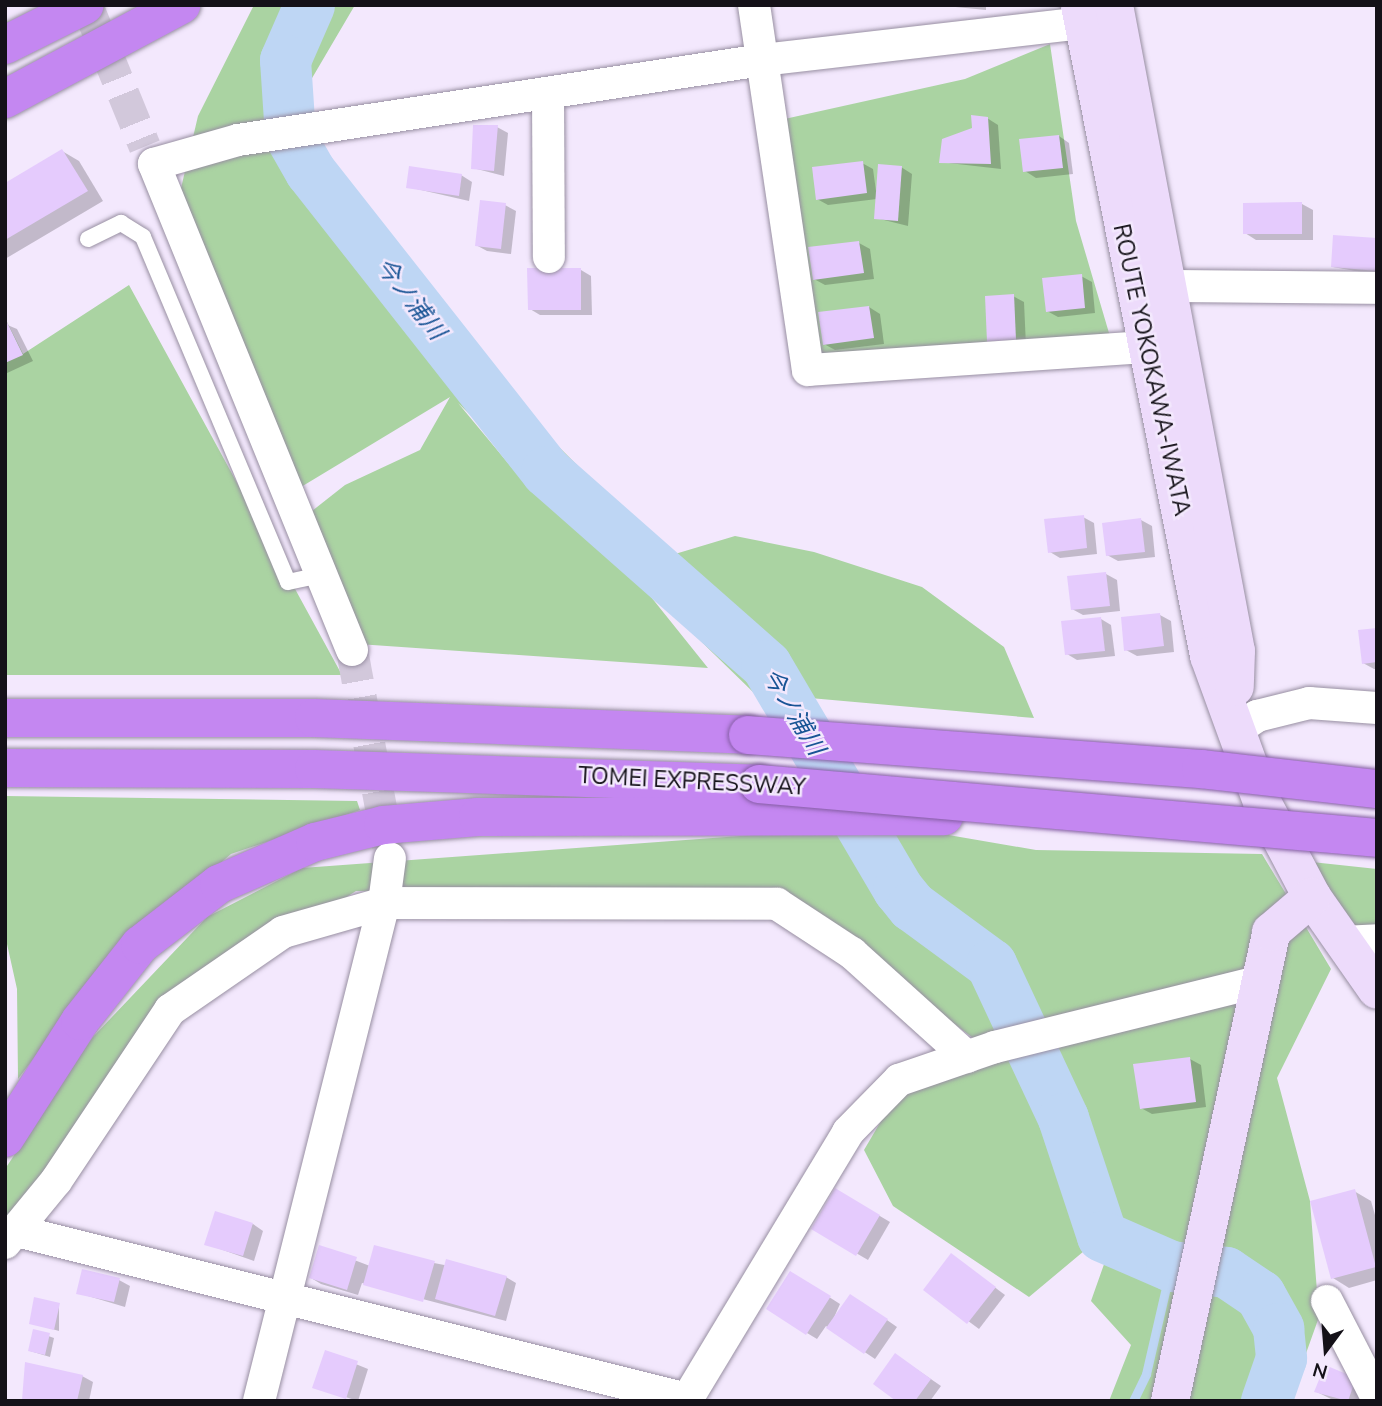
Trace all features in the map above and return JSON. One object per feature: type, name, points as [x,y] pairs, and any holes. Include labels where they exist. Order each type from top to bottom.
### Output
[{"type":"highway","points":[[5,45],[85,5]]},
{"type":"highway","points":[[5,100],[181,5]]},
{"type":"highway","points":[[5,707],[74,718]]},
{"type":"highway","points":[[5,718],[314,718],[748,735],[1201,769],[1377,789]]},
{"type":"highway","name":"TOMEI EXPRESSWAY","points":[[5,768],[340,769],[763,799],[1230,821],[1377,838]]},
{"type":"highway","points":[[5,1138],[92,1003],[140,945],[179,910],[264,861],[383,825],[763,799]]},
{"type":"main road","name":"ROUTE YOKOKAWA-IWATA","points":[[1093,11],[1164,286],[1236,651],[1235,731]]},
{"type":"main road","name":"ROUTE YOKOKAWA-IWATA","points":[[1093,11],[1147,347],[1209,656],[1262,802],[1312,897],[1361,941],[1377,990]]},
{"type":"main road","points":[[1170,1401],[1191,1319],[1257,982],[1271,932],[1312,897]]},
{"type":"street","points":[[754,5],[808,370],[1147,347]]},
{"type":"street","points":[[352,650],[149,156],[238,140],[1093,11]]},
{"type":"street","points":[[548,93],[549,257]]},
{"type":"street","points":[[1164,286],[1377,288]]},
{"type":"street","points":[[1235,731],[1257,716],[1309,703],[1377,708]]},
{"type":"street","points":[[259,1401],[384,903],[390,858]]},
{"type":"street","points":[[981,1052],[852,953],[777,904],[384,903],[283,932],[170,1010],[11,1237],[284,1298],[686,1400],[848,1132],[899,1080],[981,1052],[1257,982]]},
{"type":"street","points":[[1327,1301],[1377,1398]]},
{"type":"lane","points":[[88,239],[121,223],[143,237],[288,582],[321,575]]},
{"type":"green space","points":[[254,5],[355,5],[298,102],[353,198],[503,391],[787,675],[675,554],[735,536],[814,552],[922,587],[1004,647],[1034,718],[754,693],[635,577],[708,668],[358,644],[312,511],[345,485],[420,450],[450,397],[301,487],[178,201],[198,116]],"holes":[[[458,403],[621,562],[518,475]]]},
{"type":"green space","points":[[1050,44],[1076,221],[1114,350],[808,370],[771,122],[965,79]]},
{"type":"green space","points":[[129,285],[342,675],[5,675],[5,318],[23,354]]},
{"type":"green space","points":[[5,796],[357,801],[360,810],[231,854],[111,956],[18,1079],[17,989],[5,935]]},
{"type":"green space","points":[[931,832],[1036,850],[1262,854],[1331,969],[1277,1078],[1310,1201],[1319,1317],[1289,1401],[1109,1401],[1131,1345],[1091,1301],[1108,1253],[1102,1236],[1029,1297],[893,1206],[864,1150],[901,1087],[991,1059],[1036,1060],[1019,1024],[973,1038],[782,893],[356,891],[170,1010],[5,1240],[5,1169],[92,1038],[207,917],[302,868],[781,833]]},
{"type":"green space","points":[[1293,860],[1377,869],[1377,937],[1344,942]]},
{"type":"building","points":[[971,115],[988,117],[991,164],[939,163],[942,139],[972,128]]},
{"type":"building","points":[[473,125],[498,125],[494,171],[471,169]]},
{"type":"building","points":[[1059,135],[1063,168],[1023,172],[1019,139]]},
{"type":"building","points":[[62,149],[88,191],[5,240],[5,183]]},
{"type":"building","points":[[863,161],[867,193],[816,200],[812,167]]},
{"type":"building","points":[[878,164],[902,166],[898,221],[874,219]]},
{"type":"building","points":[[409,166],[462,174],[459,196],[406,188]]},
{"type":"building","points":[[480,200],[506,203],[501,249],[475,246]]},
{"type":"building","points":[[1302,202],[1302,234],[1243,234],[1243,203]]},
{"type":"building","points":[[1333,235],[1377,238],[1377,271],[1331,267]]},
{"type":"building","points":[[859,241],[864,273],[813,280],[808,247]]},
{"type":"building","points":[[527,268],[581,268],[581,310],[528,310]]},
{"type":"building","points":[[1082,274],[1085,308],[1046,312],[1042,278]]},
{"type":"building","points":[[1014,294],[1016,340],[987,342],[985,296]]},
{"type":"building","points":[[869,306],[874,338],[823,345],[818,312]]},
{"type":"building","points":[[5,318],[23,355],[5,363]]},
{"type":"building","points":[[1084,515],[1087,548],[1048,553],[1044,519]]},
{"type":"building","points":[[1141,518],[1145,552],[1106,556],[1102,523]]},
{"type":"building","points":[[1106,572],[1110,606],[1071,610],[1067,576]]},
{"type":"building","points":[[1160,613],[1164,646],[1124,651],[1121,617]]},
{"type":"building","points":[[1101,617],[1105,651],[1065,655],[1061,621]]},
{"type":"building","points":[[1377,628],[1377,662],[1362,664],[1358,630]]},
{"type":"building","points":[[1190,1057],[1196,1102],[1140,1109],[1133,1064]]},
{"type":"building","points":[[835,1188],[880,1215],[856,1256],[811,1229]]},
{"type":"building","points":[[1355,1189],[1376,1267],[1331,1279],[1310,1201]]},
{"type":"building","points":[[215,1211],[253,1223],[243,1256],[204,1245]]},
{"type":"building","points":[[319,1245],[357,1257],[347,1290],[309,1278]]},
{"type":"building","points":[[374,1245],[435,1261],[423,1302],[363,1285]]},
{"type":"building","points":[[951,1253],[996,1287],[967,1324],[923,1290]]},
{"type":"building","points":[[446,1259],[507,1276],[495,1316],[435,1299]]},
{"type":"building","points":[[82,1269],[120,1278],[114,1302],[76,1294]]},
{"type":"building","points":[[790,1271],[831,1296],[806,1335],[766,1309]]},
{"type":"building","points":[[850,1294],[888,1319],[864,1354],[826,1328]]},
{"type":"building","points":[[34,1297],[60,1303],[54,1330],[29,1324]]},
{"type":"building","points":[[33,1329],[50,1333],[45,1355],[28,1351]]},
{"type":"building","points":[[325,1350],[358,1361],[346,1399],[312,1388]]},
{"type":"building","points":[[895,1353],[931,1379],[915,1401],[896,1401],[873,1384]]},
{"type":"building","points":[[25,1362],[83,1375],[77,1401],[22,1400]]},
{"type":"building","points":[[1325,1365],[1356,1378],[1348,1401],[1314,1392]]},
{"type":"waterway","name":"今ノ浦川","points":[[309,5],[285,60],[290,136],[310,171],[546,471],[766,665],[898,889],[912,906],[991,964],[1063,1118],[1102,1236],[1171,1266],[1226,1272],[1260,1295],[1278,1328],[1281,1358],[1266,1401]]},
{"type":"waterway","points":[[1133,1401],[1146,1374],[1171,1266]]},
{"type":"tunnel","points":[[87,5],[145,147]]},
{"type":"tunnel","points":[[352,650],[388,846]]}]
